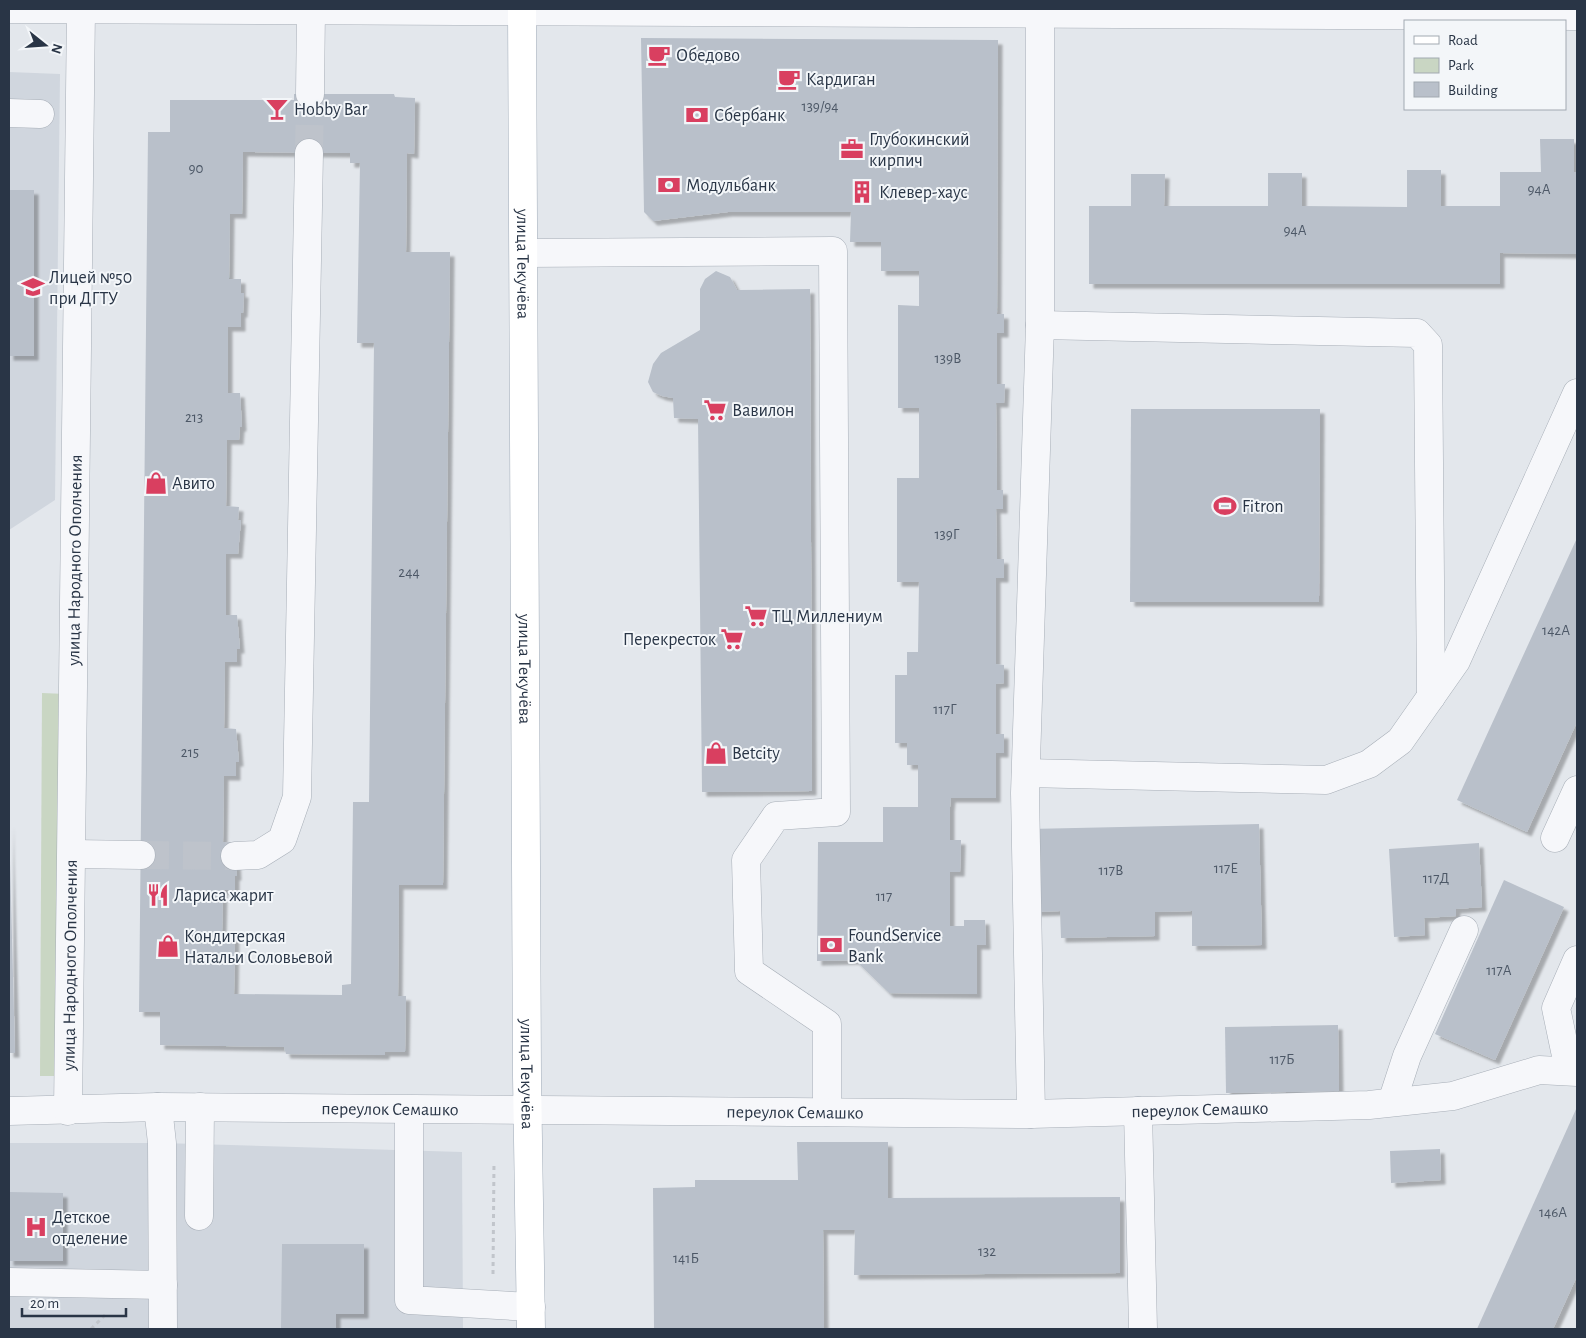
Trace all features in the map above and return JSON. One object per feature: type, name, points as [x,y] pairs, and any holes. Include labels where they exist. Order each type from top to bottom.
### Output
[{"type":"main road","name":"улица Текучёва","points":[[522,10],[528,1111],[531,1318]]},
{"type":"street","points":[[9,9],[1055,12],[1577,16]]},
{"type":"street","name":"улица Народного Ополчения","points":[[68,1111],[73,854],[81,9]]},
{"type":"street","points":[[310,94],[311,10]]},
{"type":"street","points":[[1031,1114],[1026,773],[1040,325],[1055,12]]},
{"type":"street","points":[[9,113],[40,114]]},
{"type":"street","points":[[235,856],[258,855],[282,840],[297,797],[309,153]]},
{"type":"street","points":[[524,253],[833,251],[836,812],[776,816],[746,860],[749,971],[827,1024],[828,1112]]},
{"type":"street","points":[[1040,325],[1417,334],[1428,345],[1431,697]]},
{"type":"street","points":[[1026,773],[1326,780],[1368,764],[1400,741],[1456,661],[1577,393]]},
{"type":"street","points":[[1555,838],[1577,790]]},
{"type":"street","points":[[73,854],[141,855]]},
{"type":"street","points":[[1392,1102],[1407,1056],[1464,930]]},
{"type":"street","points":[[1573,1071],[1556,1008],[1577,960]]},
{"type":"street","name":"переулок Семашко","points":[[9,1111],[68,1111],[158,1107],[1031,1114],[1392,1102],[1453,1096],[1538,1070],[1573,1071]]},
{"type":"street","points":[[158,1107],[162,1143],[163,1329]]},
{"type":"street","points":[[199,1216],[200,1108]]},
{"type":"street","points":[[409,1110],[409,1300],[531,1318]]},
{"type":"street","points":[[1138,1111],[1143,1329]]},
{"type":"street","points":[[9,1282],[163,1285]]},
{"type":"shaded area","name":"Лицей №50 при ДГТУ","points":[[9,72],[60,74],[55,500],[9,530]]},
{"type":"shaded area","points":[[9,1143],[162,1143],[462,1152],[463,1329],[9,1329]]},
{"type":"green space","points":[[42,693],[66,694],[64,1076],[40,1076]]},
{"type":"building","points":[[641,38],[998,40],[997,314],[1004,314],[1004,333],[997,333],[997,384],[1005,384],[1004,403],[996,403],[997,490],[1003,490],[1003,509],[996,509],[997,559],[1004,559],[1004,578],[996,578],[996,664],[1004,665],[1004,683],[996,684],[996,734],[1004,734],[1004,753],[996,753],[996,798],[951,798],[950,807],[950,840],[961,840],[960,872],[950,872],[950,926],[964,926],[964,920],[985,920],[986,945],[977,945],[977,994],[889,993],[855,960],[817,961],[818,842],[883,842],[883,807],[918,807],[918,765],[907,765],[907,743],[895,743],[895,675],[907,675],[907,652],[918,652],[919,582],[897,582],[897,478],[919,478],[919,408],[898,408],[898,305],[919,306],[919,271],[881,271],[881,242],[850,242],[851,212],[728,212],[653,221],[644,212]]},
{"type":"building","points":[[294,94],[394,94],[395,97],[415,98],[414,154],[407,153],[406,252],[450,252],[443,885],[399,885],[398,996],[406,996],[405,1052],[385,1052],[385,1055],[286,1054],[284,1047],[160,1045],[160,1012],[139,1012],[148,132],[170,132],[170,100],[294,100]],"holes":[[[243,152],[350,153],[350,163],[360,163],[357,343],[374,343],[369,802],[353,802],[351,984],[342,985],[342,995],[234,994],[235,932],[222,932],[223,890],[235,890],[235,876],[237,876],[235,842],[223,842],[224,776],[236,776],[236,762],[239,762],[236,729],[224,728],[225,662],[237,662],[237,649],[240,649],[237,615],[226,615],[226,554],[238,554],[241,520],[238,520],[239,507],[226,506],[227,440],[239,440],[240,427],[242,427],[240,393],[228,393],[228,327],[241,327],[244,293],[241,293],[241,279],[229,279],[230,214],[242,214]]]},
{"type":"building","points":[[1540,139],[1574,139],[1574,172],[1577,172],[1577,254],[1500,253],[1500,284],[1089,284],[1089,206],[1131,206],[1131,174],[1165,174],[1164,206],[1268,206],[1268,173],[1302,173],[1302,206],[1407,207],[1407,170],[1441,170],[1441,206],[1500,206],[1500,172],[1541,172]]},
{"type":"building","points":[[9,190],[34,190],[34,356],[9,356]]},
{"type":"building","name":"ТЦ Миллениум","points":[[716,271],[730,277],[737,290],[810,289],[812,791],[702,792],[698,419],[674,418],[673,398],[653,392],[648,382],[653,364],[661,353],[700,330],[700,289],[705,279]]},
{"type":"building","name":"Fitron","points":[[1131,409],[1320,409],[1319,602],[1130,602]]},
{"type":"building","points":[[1577,538],[1577,722],[1527,832],[1457,800]]},
{"type":"building","points":[[9,822],[15,1053],[9,1053]]},
{"type":"building","points":[[1259,824],[1262,945],[1192,946],[1192,911],[1155,912],[1155,936],[1061,938],[1060,911],[1031,912],[1029,829]]},
{"type":"building","points":[[1479,843],[1482,907],[1456,909],[1456,916],[1424,918],[1425,935],[1394,937],[1389,849]]},
{"type":"building","points":[[1504,880],[1564,907],[1495,1060],[1435,1034]]},
{"type":"building","points":[[1338,1025],[1339,1091],[1226,1093],[1225,1027]]},
{"type":"building","points":[[1577,1107],[1577,1276],[1553,1329],[1477,1329]]},
{"type":"building","points":[[797,1142],[888,1142],[888,1198],[1120,1197],[1120,1273],[854,1275],[855,1230],[823,1230],[824,1329],[654,1329],[653,1188],[695,1187],[695,1180],[798,1180]]},
{"type":"building","points":[[1440,1149],[1441,1180],[1391,1183],[1390,1151]]},
{"type":"building","name":"Детское отделение","points":[[9,1192],[63,1193],[63,1261],[9,1261]]},
{"type":"building","points":[[282,1244],[364,1244],[364,1314],[336,1314],[336,1329],[281,1329]]},
{"type":"tunnel","points":[[309,153],[310,94]]},
{"type":"tunnel","points":[[141,855],[235,856]]},
{"type":"place","name":"Обедово","points":[[659,55]]},
{"type":"place","name":"Кардиган","points":[[789,79]]},
{"type":"place","name":"Hobby Bar","points":[[277,109]]},
{"type":"place","name":"Сбербанк","points":[[697,115]]},
{"type":"place","name":"Глубокинский кирпич","points":[[852,149]]},
{"type":"place","name":"Модульбанк","points":[[669,185]]},
{"type":"place","name":"Клевер-хаус","points":[[862,192]]},
{"type":"place","name":"Лицей №50 при ДГТУ","points":[[33,287]]},
{"type":"place","name":"Вавилон","points":[[715,410]]},
{"type":"place","name":"Авито","points":[[156,483]]},
{"type":"place","name":"Fitron","points":[[1225,506]]},
{"type":"place","name":"ТЦ Миллениум","points":[[756,616]]},
{"type":"place","name":"Перекресток","points":[[732,639]]},
{"type":"place","name":"Betcity","points":[[716,753]]},
{"type":"place","name":"Лариса жарит","points":[[158,895]]},
{"type":"place","name":"FoundService Bank","points":[[831,945]]},
{"type":"place","name":"Кондитерская Натальи Соловьевой","points":[[168,946]]},
{"type":"place","name":"Детское отделение","points":[[36,1227]]}]
